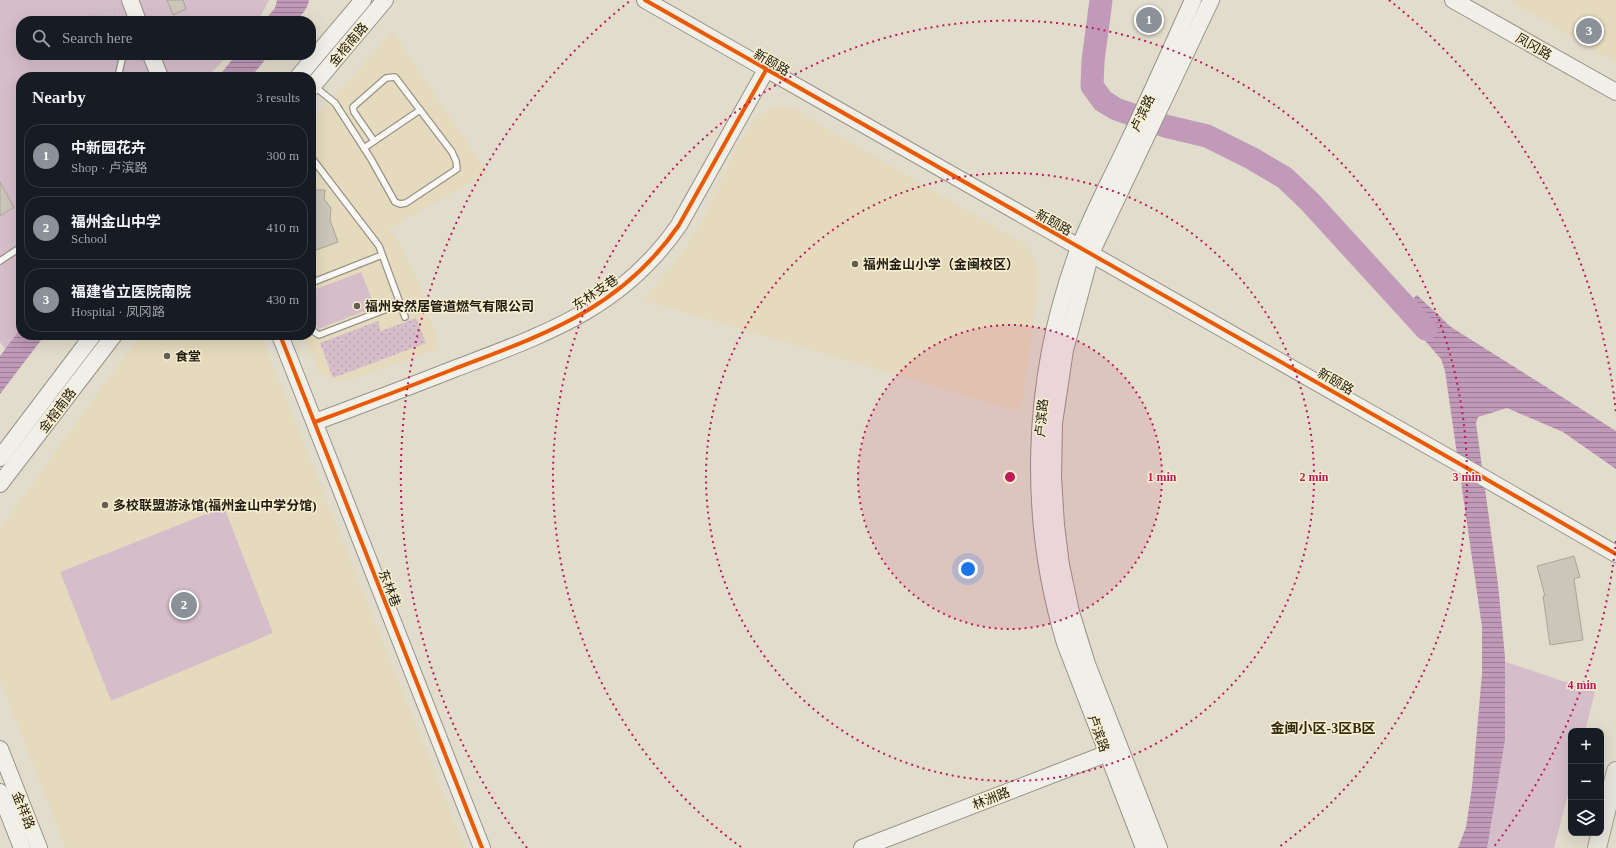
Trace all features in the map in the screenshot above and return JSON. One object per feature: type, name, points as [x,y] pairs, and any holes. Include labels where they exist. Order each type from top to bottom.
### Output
[{"type":"main road","points":[[1597,848],[1616,772]]},
{"type":"street","name":"金榕南路","points":[[316,56],[363,0]]},
{"type":"street","name":"金榕南路","points":[[316,82],[385,0]]},
{"type":"street","name":"新颐路","points":[[645,0],[1489,480],[1616,554]]},
{"type":"street","name":"卢滨路","points":[[1144,848],[1113,751],[1065,643],[1057,616],[1045,557],[1038,483],[1042,405],[1046,369],[1058,313],[1085,250],[1137,142],[1158,94],[1193,0]]},
{"type":"street","points":[[1158,94],[1210,0]]},
{"type":"street","name":"凤冈路","points":[[1453,0],[1616,92]]},
{"type":"street","points":[[153,60],[158,72]]},
{"type":"street","name":"金榕南路","points":[[302,72],[312,60]]},
{"type":"street","name":"东林支巷","points":[[315,422],[546,332],[587,312],[613,295],[640,271],[679,225],[766,70]]},
{"type":"street","name":"金榕南路","points":[[0,458],[89,340]]},
{"type":"street","name":"金榕南路","points":[[0,484],[110,340]]},
{"type":"street","name":"东林巷","points":[[282,340],[482,848]]},
{"type":"street","name":"金祥路","points":[[0,749],[39,848]]},
{"type":"street","points":[[1113,751],[1158,848]]},
{"type":"street","name":"林洲路","points":[[862,848],[1113,751]]},
{"type":"street","name":"金祥路","points":[[0,792],[22,848]]},
{"type":"lane","points":[[119,72],[122,60]]},
{"type":"lane","points":[[316,90],[336,103],[395,202],[400,204],[406,203],[457,169],[456,161],[452,152],[395,77],[386,78],[353,107],[354,112],[374,141]]},
{"type":"lane","points":[[364,148],[420,110]]},
{"type":"lane","points":[[316,164],[379,246],[405,317]]},
{"type":"lane","points":[[0,261],[16,250]]},
{"type":"lane","points":[[316,281],[382,256]]},
{"type":"lane","points":[[316,333],[319,335],[400,304]]},
{"type":"path","points":[[91,16],[108,10],[133,11]]},
{"type":"shaded area","points":[[0,0],[269,0],[261,16],[16,16],[16,60],[223,60],[212,72],[16,72],[16,338],[7,351],[0,342]]},
{"type":"shaded area","points":[[277,0],[309,0],[300,16],[268,16],[275,8]]},
{"type":"shaded area","points":[[1509,0],[1616,0],[1616,63]]},
{"type":"shaded area","points":[[393,32],[488,173],[389,229],[400,244],[417,278],[440,348],[350,380],[332,381],[319,372],[305,340],[316,340],[316,117]]},
{"type":"shaded area","points":[[232,60],[265,60],[255,72],[222,72]]},
{"type":"shaded area","name":"福州金山小学（金闽校区）","points":[[782,106],[799,110],[809,118],[1030,247],[1038,270],[1038,290],[1021,412],[643,300],[680,257],[705,216],[737,146],[752,122],[768,110]]},
{"type":"shaded area","points":[[361,272],[375,307],[318,329],[316,324],[316,289]]},
{"type":"shaded area","points":[[1417,295],[1451,327],[1616,431],[1616,469],[1563,432],[1507,408],[1478,417],[1476,423],[1498,584],[1505,657],[1505,740],[1487,848],[1458,848],[1466,827],[1472,787],[1482,674],[1482,627],[1445,371],[1441,359],[1399,311]]},
{"type":"shaded area","points":[[416,318],[426,343],[333,378],[320,343],[378,321],[381,331]]},
{"type":"shaded area","points":[[16,335],[16,340],[41,340],[0,394],[0,356]]},
{"type":"shaded area","points":[[136,340],[263,340],[465,848],[66,848],[0,680],[0,529]]},
{"type":"shaded area","points":[[224,507],[273,633],[111,701],[60,572]]},
{"type":"shaded area","points":[[1503,661],[1595,692],[1586,728],[1568,728],[1568,794],[1554,848],[1483,848]]},
{"type":"building","points":[[167,0],[183,0],[186,9],[173,15]]},
{"type":"building","points":[[0,182],[14,207],[0,216]]},
{"type":"building","points":[[316,190],[325,190],[324,199],[331,208],[330,220],[338,242],[316,250]]},
{"type":"building","points":[[1574,556],[1580,577],[1574,579],[1583,640],[1550,645],[1543,596],[1545,596],[1537,566]]},
{"type":"waterway","points":[[1101,0],[1093,61],[1092,86],[1103,101],[1116,109],[1165,126],[1207,136],[1253,159],[1285,178],[1310,202],[1426,329]]},
{"type":"cycle path","points":[[645,0],[1616,554]]},
{"type":"cycle path","points":[[315,422],[519,344],[550,330],[579,315],[606,298],[632,278],[656,254],[679,225],[766,70]]},
{"type":"cycle path","points":[[282,340],[482,848]]},
{"type":"place","name":"中新园花卉","points":[[1149,20]]},
{"type":"place","name":"福建省立医院南院","points":[[1589,31]]},
{"type":"place","name":"福州金山小学（金闽校区）","points":[[855,264]]},
{"type":"place","name":"福州安然居管道燃气有限公司","points":[[357,306]]},
{"type":"place","name":"食堂","points":[[167,356]]},
{"type":"place","name":"多校联盟游泳馆(福州金山中学分馆)","points":[[105,505]]},
{"type":"place","name":"福州金山中学","points":[[184,605]]},
{"type":"district","name":"金闽小区-3区B区","points":[[1323,728]]}]
